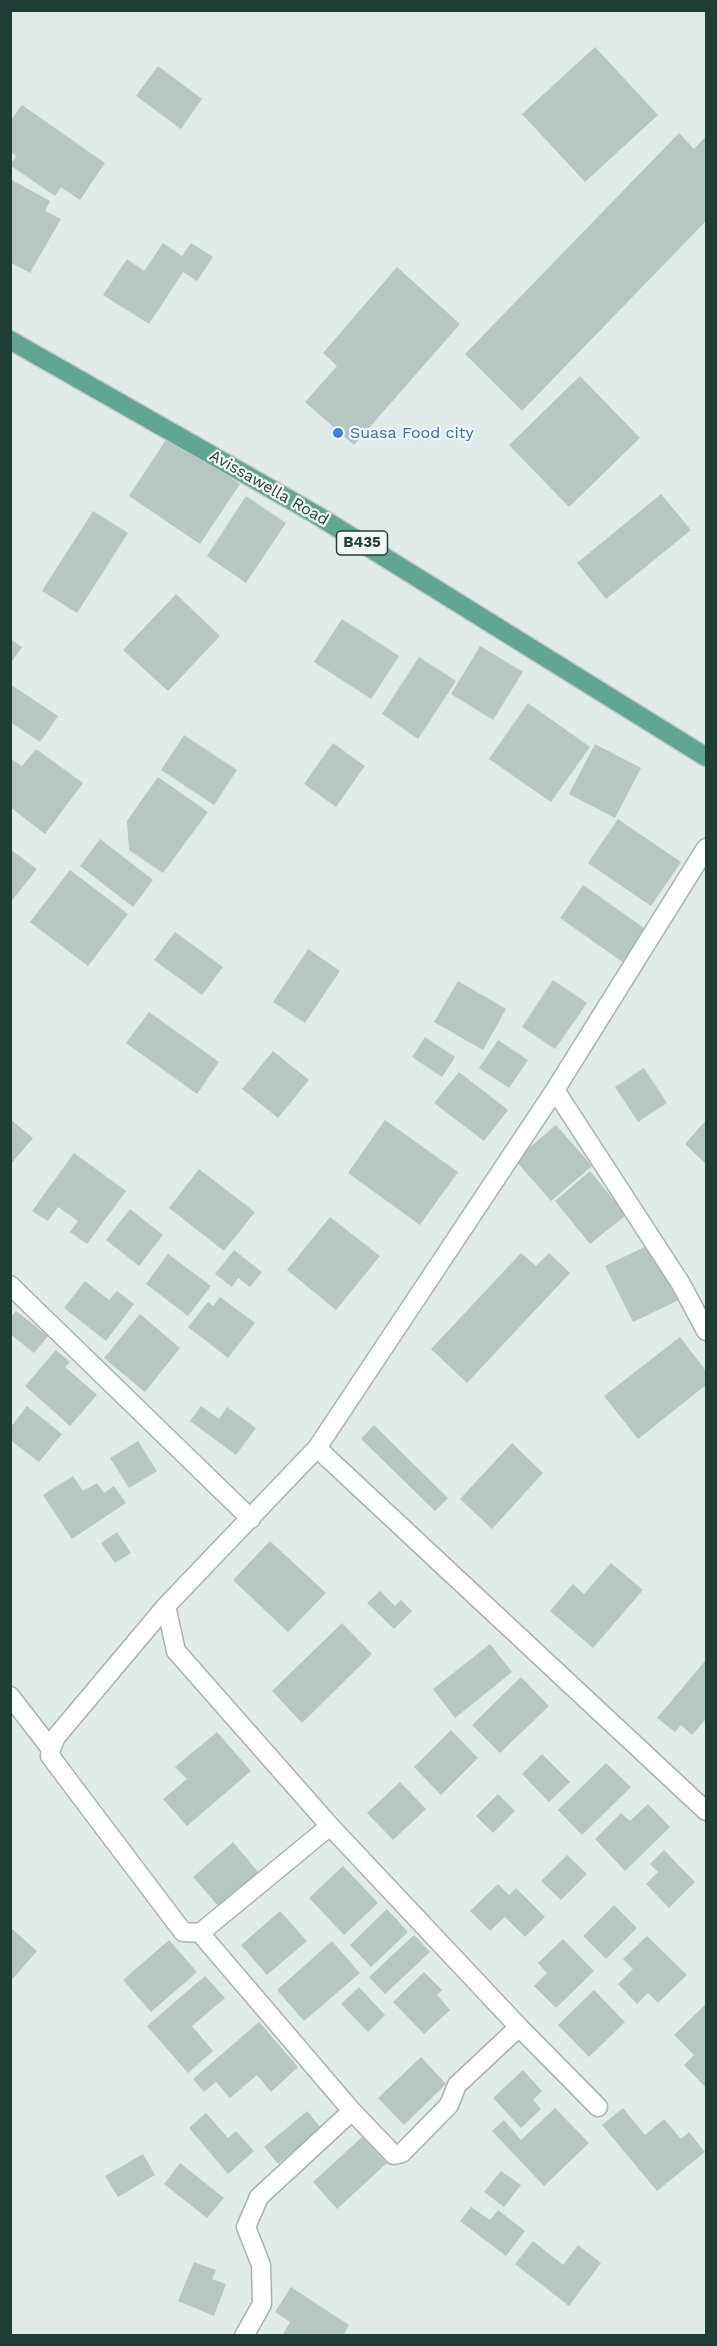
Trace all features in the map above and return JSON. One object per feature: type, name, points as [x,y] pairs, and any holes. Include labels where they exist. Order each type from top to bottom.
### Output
[{"type":"main road","name":"Avissawella Road","points":[[10,340],[315,514],[706,757]]},
{"type":"street","points":[[330,1826],[200,1933],[183,1932],[50,1756],[51,1749],[56,1737],[166,1606],[316,1448],[555,1090],[706,848]]},
{"type":"street","points":[[555,1090],[681,1284],[706,1330]]},
{"type":"street","points":[[10,1284],[251,1519]]},
{"type":"street","points":[[316,1448],[706,1811]]},
{"type":"street","points":[[166,1606],[176,1651],[330,1826],[519,2027],[598,2107]]},
{"type":"street","points":[[10,1696],[51,1749]]},
{"type":"street","points":[[200,1933],[352,2111],[394,2155],[402,2153],[449,2105],[457,2085],[519,2027]]},
{"type":"street","points":[[244,2336],[262,2304],[261,2265],[246,2227],[259,2197],[352,2111]]},
{"type":"building","points":[[595,47],[658,115],[585,182],[522,114]]},
{"type":"building","points":[[158,66],[202,99],[181,129],[136,96]]},
{"type":"building","points":[[22,105],[105,163],[80,200],[61,187],[55,196],[10,165],[16,156],[10,151],[10,121]]},
{"type":"building","points":[[679,133],[694,149],[706,136],[706,221],[522,411],[465,354]]},
{"type":"building","points":[[10,179],[50,201],[45,211],[61,219],[30,273],[10,262]]},
{"type":"building","points":[[163,243],[182,256],[191,243],[213,257],[197,281],[183,272],[149,324],[103,295],[127,259],[144,271]]},
{"type":"building","points":[[397,267],[460,324],[354,445],[305,402],[337,366],[323,353]]},
{"type":"building","points":[[580,376],[640,438],[569,507],[509,445]]},
{"type":"building","points":[[168,437],[240,484],[200,544],[129,496]]},
{"type":"building","points":[[661,494],[691,530],[606,599],[577,563]]},
{"type":"building","points":[[246,496],[286,523],[246,583],[207,556]]},
{"type":"building","points":[[93,511],[128,533],[77,613],[42,591]]},
{"type":"building","points":[[176,594],[220,636],[168,691],[123,650]]},
{"type":"building","points":[[342,619],[399,656],[371,699],[314,662]]},
{"type":"building","points":[[10,639],[22,647],[10,664]]},
{"type":"building","points":[[480,646],[523,672],[493,720],[451,694]]},
{"type":"building","points":[[419,657],[456,681],[418,739],[382,714]]},
{"type":"building","points":[[10,684],[58,716],[40,742],[10,722]]},
{"type":"building","points":[[528,703],[590,747],[551,802],[489,759]]},
{"type":"building","points":[[184,735],[237,770],[214,805],[161,770]]},
{"type":"building","points":[[333,743],[365,766],[336,807],[304,784]]},
{"type":"building","points":[[595,744],[641,768],[615,818],[569,794]]},
{"type":"building","points":[[36,749],[83,783],[45,834],[10,807],[10,758],[22,766]]},
{"type":"building","points":[[158,777],[208,812],[163,873],[129,850],[127,821]]},
{"type":"building","points":[[618,819],[681,862],[651,906],[588,863]]},
{"type":"building","points":[[100,839],[153,880],[133,907],[80,866]]},
{"type":"building","points":[[10,849],[37,869],[10,903]]},
{"type":"building","points":[[70,870],[128,914],[88,966],[30,922]]},
{"type":"building","points":[[583,885],[647,930],[624,963],[560,918]]},
{"type":"building","points":[[175,932],[223,967],[202,995],[154,960]]},
{"type":"building","points":[[308,949],[340,971],[305,1023],[273,1002]]},
{"type":"building","points":[[553,980],[587,1003],[555,1049],[522,1027]]},
{"type":"building","points":[[458,981],[506,1009],[483,1050],[434,1022]]},
{"type":"building","points":[[149,1012],[219,1062],[197,1094],[126,1043]]},
{"type":"building","points":[[425,1037],[455,1057],[442,1077],[412,1057]]},
{"type":"building","points":[[498,1040],[528,1060],[509,1088],[479,1068]]},
{"type":"building","points":[[273,1051],[309,1080],[278,1118],[242,1089]]},
{"type":"building","points":[[644,1068],[667,1103],[638,1122],[615,1087]]},
{"type":"building","points":[[459,1072],[508,1110],[484,1141],[434,1103]]},
{"type":"building","points":[[10,1119],[33,1138],[10,1165]]},
{"type":"building","points":[[385,1120],[458,1172],[420,1225],[348,1173]]},
{"type":"building","points":[[706,1120],[706,1164],[685,1144]]},
{"type":"building","points":[[556,1125],[592,1166],[551,1201],[515,1160]]},
{"type":"building","points":[[74,1153],[126,1191],[87,1244],[70,1232],[78,1221],[58,1207],[48,1221],[32,1211]]},
{"type":"building","points":[[199,1169],[255,1212],[224,1251],[169,1208]]},
{"type":"building","points":[[590,1171],[626,1215],[590,1244],[555,1201]]},
{"type":"building","points":[[130,1209],[163,1235],[139,1266],[106,1240]]},
{"type":"building","points":[[330,1217],[380,1256],[336,1310],[287,1270]]},
{"type":"building","points":[[653,1243],[681,1299],[633,1322],[605,1266]]},
{"type":"building","points":[[234,1250],[262,1272],[250,1287],[238,1278],[232,1287],[215,1274]]},
{"type":"building","points":[[521,1253],[536,1266],[549,1253],[570,1273],[467,1383],[431,1349]]},
{"type":"building","points":[[168,1254],[211,1286],[188,1316],[146,1284]]},
{"type":"building","points":[[85,1281],[109,1300],[117,1291],[134,1304],[106,1341],[64,1308]]},
{"type":"building","points":[[220,1297],[255,1323],[228,1358],[188,1327],[208,1302],[213,1306]]},
{"type":"building","points":[[16,1311],[48,1336],[34,1353],[10,1334],[10,1318]]},
{"type":"building","points":[[140,1314],[180,1348],[145,1392],[104,1358]]},
{"type":"building","points":[[680,1337],[706,1371],[706,1385],[638,1439],[604,1396]]},
{"type":"building","points":[[56,1350],[70,1362],[65,1367],[97,1395],[70,1426],[25,1386]]},
{"type":"building","points":[[27,1406],[62,1434],[39,1462],[10,1440],[10,1428]]},
{"type":"building","points":[[201,1406],[219,1419],[227,1407],[256,1428],[236,1455],[190,1421]]},
{"type":"building","points":[[374,1425],[448,1498],[435,1511],[361,1439]]},
{"type":"building","points":[[138,1441],[157,1471],[129,1488],[110,1458]]},
{"type":"building","points":[[512,1443],[543,1473],[492,1529],[460,1499]]},
{"type":"building","points":[[73,1476],[83,1491],[97,1483],[104,1493],[114,1486],[126,1503],[72,1539],[43,1495]]},
{"type":"building","points":[[117,1532],[131,1553],[115,1563],[101,1543]]},
{"type":"building","points":[[270,1541],[326,1593],[288,1632],[233,1580]]},
{"type":"building","points":[[611,1563],[643,1590],[593,1648],[550,1611],[573,1584],[584,1594]]},
{"type":"building","points":[[380,1591],[395,1606],[401,1600],[412,1611],[394,1629],[367,1603]]},
{"type":"building","points":[[342,1623],[372,1654],[302,1723],[272,1691]]},
{"type":"building","points":[[490,1644],[512,1672],[455,1718],[433,1689]]},
{"type":"building","points":[[706,1660],[706,1719],[692,1735],[681,1725],[675,1732],[657,1718]]},
{"type":"building","points":[[521,1677],[549,1706],[500,1753],[472,1725]]},
{"type":"building","points":[[451,1730],[478,1758],[441,1795],[414,1767]]},
{"type":"building","points":[[217,1732],[251,1771],[187,1826],[163,1799],[187,1779],[175,1767]]},
{"type":"building","points":[[542,1754],[570,1782],[549,1802],[522,1774]]},
{"type":"building","points":[[606,1763],[631,1787],[582,1835],[558,1810]]},
{"type":"building","points":[[400,1782],[426,1809],[393,1840],[367,1813]]},
{"type":"building","points":[[498,1794],[515,1811],[493,1833],[476,1816]]},
{"type":"building","points":[[648,1804],[670,1827],[625,1871],[595,1839],[621,1813],[630,1821]]},
{"type":"building","points":[[233,1842],[259,1873],[219,1907],[193,1877]]},
{"type":"building","points":[[664,1850],[695,1882],[669,1908],[646,1884],[658,1872],[650,1864]]},
{"type":"building","points":[[567,1855],[587,1874],[561,1900],[541,1881]]},
{"type":"building","points":[[343,1866],[378,1903],[344,1935],[309,1898]]},
{"type":"building","points":[[498,1884],[509,1895],[516,1888],[545,1917],[525,1937],[505,1917],[490,1931],[470,1911]]},
{"type":"building","points":[[614,1905],[637,1928],[606,1959],[583,1936]]},
{"type":"building","points":[[387,1909],[408,1932],[371,1967],[350,1945]]},
{"type":"building","points":[[280,1911],[307,1941],[267,1975],[241,1945]]},
{"type":"building","points":[[10,1927],[37,1951],[10,1982]]},
{"type":"building","points":[[414,1935],[430,1952],[385,1994],[369,1977]]},
{"type":"building","points":[[647,1936],[687,1975],[658,2003],[648,1993],[637,2004],[618,1984],[633,1969],[623,1959]]},
{"type":"building","points":[[563,1939],[594,1971],[556,2008],[534,1986],[547,1973],[538,1963]]},
{"type":"building","points":[[169,1940],[197,1972],[151,2012],[123,1980]]},
{"type":"building","points":[[332,1941],[360,1973],[304,2021],[277,1990]]},
{"type":"building","points":[[424,1972],[442,1990],[437,1995],[450,2010],[424,2034],[393,2002]]},
{"type":"building","points":[[205,1976],[225,1998],[192,2026],[213,2051],[188,2073],[147,2026]]},
{"type":"building","points":[[359,1987],[385,2015],[368,2032],[341,2004]]},
{"type":"building","points":[[594,1990],[625,2022],[589,2057],[558,2025]]},
{"type":"building","points":[[706,2004],[706,2088],[684,2065],[694,2055],[674,2035]]},
{"type":"building","points":[[259,2022],[298,2067],[271,2092],[257,2075],[230,2098],[216,2082],[204,2092],[193,2079]]},
{"type":"building","points":[[421,2057],[446,2084],[404,2125],[378,2098]]},
{"type":"building","points":[[523,2070],[542,2091],[533,2100],[541,2109],[521,2128],[493,2098]]},
{"type":"building","points":[[555,2108],[589,2143],[544,2186],[492,2131],[504,2120],[521,2140]]},
{"type":"building","points":[[623,2108],[645,2135],[664,2119],[681,2139],[689,2132],[705,2152],[657,2191],[602,2125]]},
{"type":"building","points":[[307,2111],[321,2128],[278,2164],[264,2147]]},
{"type":"building","points":[[206,2113],[228,2138],[236,2131],[254,2151],[228,2174],[189,2128]]},
{"type":"building","points":[[362,2137],[387,2163],[337,2209],[313,2182]]},
{"type":"building","points":[[143,2154],[155,2175],[118,2197],[105,2176]]},
{"type":"building","points":[[180,2163],[224,2198],[207,2218],[164,2184]]},
{"type":"building","points":[[501,2171],[521,2185],[504,2207],[484,2192]]},
{"type":"building","points":[[471,2207],[490,2220],[498,2210],[525,2231],[506,2256],[460,2221]]},
{"type":"building","points":[[533,2241],[563,2265],[578,2245],[601,2263],[569,2306],[515,2264]]},
{"type":"building","points":[[194,2262],[216,2270],[212,2279],[226,2284],[214,2316],[178,2301]]},
{"type":"building","points":[[291,2287],[349,2325],[343,2336],[282,2336],[290,2322],[275,2312]]},
{"type":"place","name":"Suasa Food city","points":[[338,433]]}]
